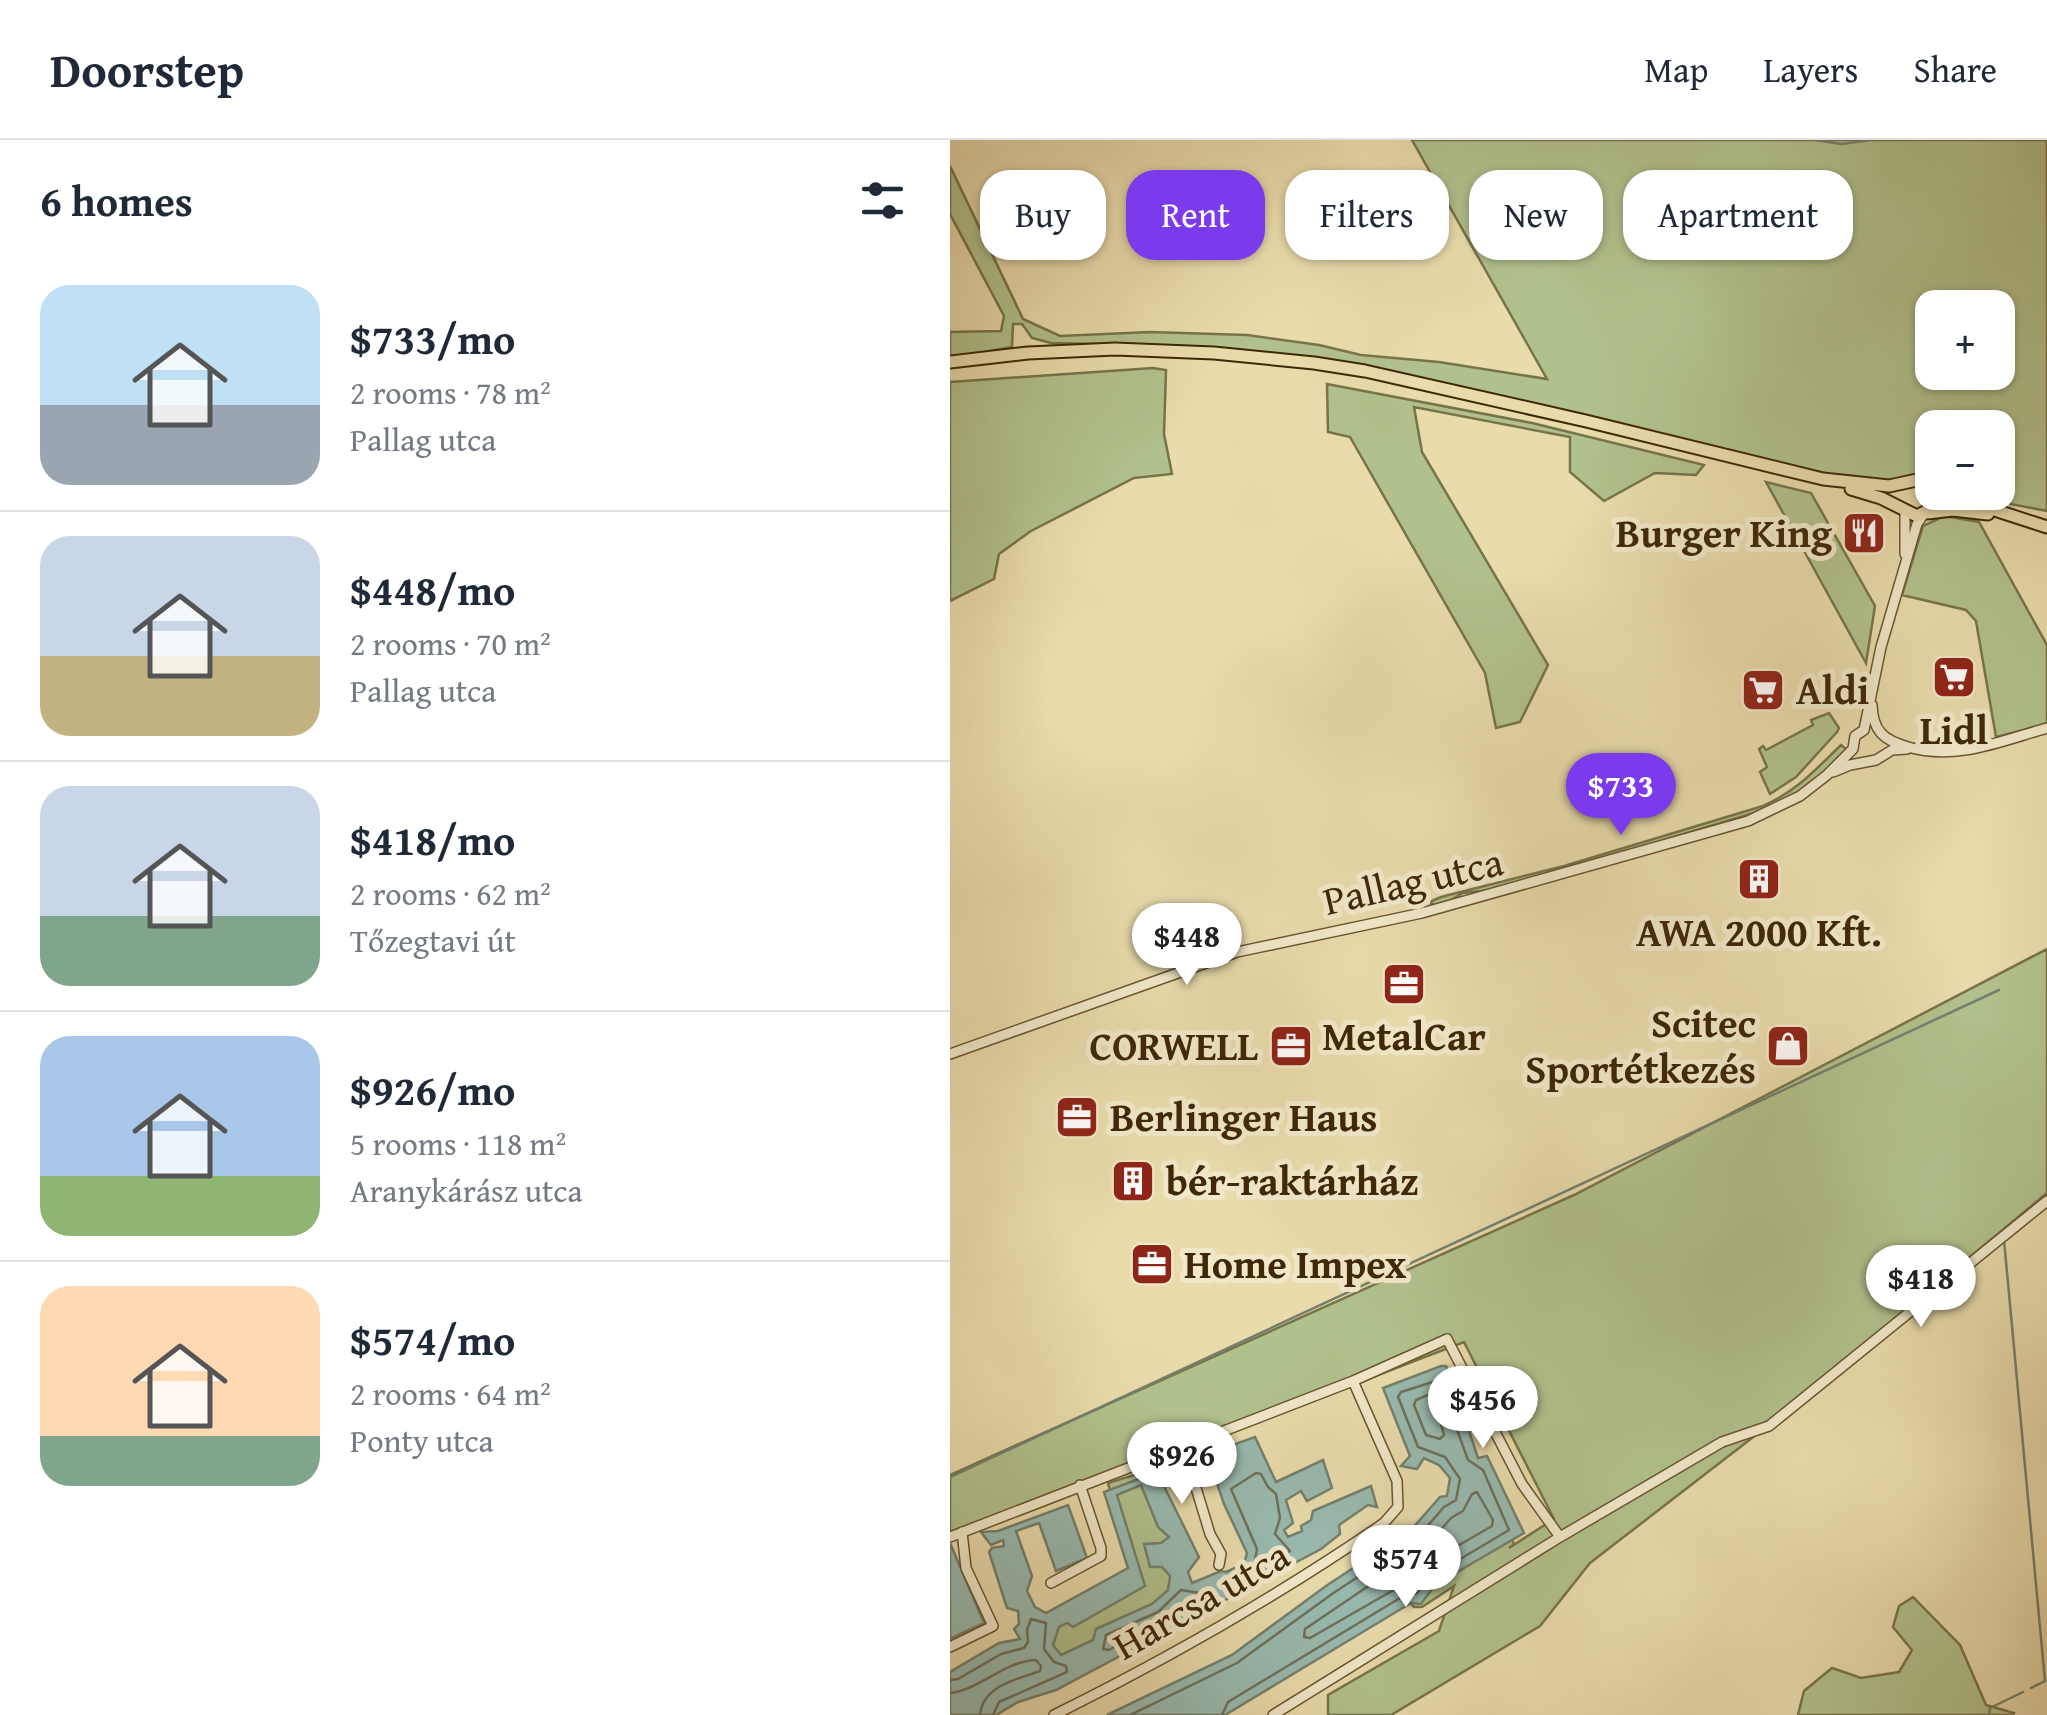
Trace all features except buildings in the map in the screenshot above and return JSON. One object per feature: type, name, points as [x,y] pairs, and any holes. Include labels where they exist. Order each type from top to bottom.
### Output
[{"type":"main road","points":[[950,362],[1017,354],[1115,350],[1214,353],[1314,363],[1366,371],[1824,479],[1903,510],[1925,514],[1953,510],[2001,514]]},
{"type":"main road","points":[[1824,479],[1889,486],[1915,481]]},
{"type":"main road","points":[[1903,510],[1899,495],[1910,481]]},
{"type":"main road","points":[[1925,514],[1928,510]]},
{"type":"main road","points":[[1990,510],[2047,527]]},
{"type":"street","points":[[1903,510],[1905,562]]},
{"type":"street","points":[[1881,756],[1874,732],[1872,687],[1905,562],[1917,524],[1925,514]]},
{"type":"street","points":[[1914,749],[1874,732],[1856,736],[1853,749],[1862,761],[1870,762],[1892,750],[1958,753],[2047,728]]},
{"type":"street","name":"Pallag utca","points":[[950,1054],[1238,952],[1422,914],[1748,821],[1800,796],[1853,749]]},
{"type":"street","name":"Pallag utca","points":[[1828,775],[1862,761]]},
{"type":"street","points":[[1273,1715],[1722,1442],[1769,1426],[2047,1202]]},
{"type":"street","points":[[950,1536],[1353,1381],[1448,1339],[1522,1484],[1560,1537]]},
{"type":"street","name":"Harcsa utca","points":[[1054,1715],[1189,1646],[1384,1524],[1398,1507],[1397,1480],[1353,1381]]},
{"type":"street","points":[[1183,1445],[1210,1534],[1221,1554],[1219,1565]]},
{"type":"street","points":[[1051,1583],[1100,1556],[1101,1548],[1080,1485]]},
{"type":"street","points":[[950,1647],[993,1626],[966,1568],[962,1532]]},
{"type":"green space","points":[[1412,140],[2047,140],[2047,511],[2015,505],[2015,410],[1915,410],[1915,475],[1892,482],[1836,476],[1371,367],[1150,345],[1051,343],[1032,338],[1022,324],[1013,324],[1012,347],[950,358],[950,332],[1001,331],[1004,316],[950,214],[950,166],[980,229],[980,260],[995,260],[1023,319],[1060,336],[1150,332],[1247,335],[1361,355],[1439,362],[1547,379],[1480,260],[1603,260],[1603,170],[1469,170],[1469,241],[1449,206],[1449,170],[1429,170]]},
{"type":"green space","points":[[1166,370],[1164,434],[1172,474],[1134,478],[1031,531],[999,554],[994,579],[950,601],[950,382]]},
{"type":"green space","points":[[1327,384],[1532,423],[1704,465],[1696,475],[1655,473],[1604,501],[1570,472],[1570,437],[1414,407],[1422,452],[1548,665],[1520,722],[1496,728],[1485,673],[1350,437],[1328,432]]},
{"type":"green space","points":[[1766,482],[1811,493],[1875,606],[1866,663]]},
{"type":"green space","points":[[1944,516],[1979,522],[2047,645],[2047,724],[1996,737],[1976,621],[1966,610],[1902,595],[1923,526]]},
{"type":"green space","points":[[1829,713],[1839,728],[1837,732],[1796,777],[1770,794],[1760,772],[1767,767],[1759,749],[1763,746],[1766,750],[1813,725],[1811,720]]},
{"type":"green space","points":[[1841,745],[1846,749],[1822,775],[1767,809],[1501,889],[1463,893],[1446,903],[1431,905],[1441,897],[1564,866],[1763,806],[1796,787]]},
{"type":"green space","points":[[2047,949],[2047,1193],[1761,1431],[1590,1563],[1540,1626],[1391,1715],[1328,1715],[1328,1695],[1439,1631],[1454,1586],[1422,1607],[1414,1607],[1391,1584],[1477,1475],[1514,1544],[1509,1548],[1554,1519],[1464,1342],[950,1539],[950,1475],[1574,1195]]},
{"type":"green space","points":[[1147,1471],[1179,1542],[1183,1602],[1058,1665],[1049,1628],[1136,1582],[1108,1483]]},
{"type":"green space","points":[[1913,1597],[1960,1645],[1986,1705],[2013,1715],[1798,1715],[1804,1691],[1832,1668],[1861,1678],[1899,1672],[1912,1650],[1893,1627],[1899,1606]]},
{"type":"water","points":[[1446,1366],[1450,1374],[1478,1458],[1487,1456],[1524,1533],[1435,1585],[1421,1604],[1411,1603],[1225,1715],[1107,1715],[1232,1655],[1411,1530],[1440,1497],[1447,1496],[1450,1478],[1439,1465],[1424,1458],[1417,1469],[1401,1466],[1410,1456],[1383,1388]]},
{"type":"water","points":[[1255,1437],[1276,1482],[1323,1460],[1332,1488],[1307,1501],[1301,1491],[1286,1500],[1293,1523],[1284,1530],[1288,1537],[1302,1531],[1301,1526],[1311,1520],[1313,1511],[1371,1486],[1377,1507],[1368,1505],[1339,1525],[1340,1534],[1321,1549],[1056,1690],[1018,1702],[996,1715],[950,1715],[950,1672],[999,1643],[1020,1639],[1014,1629],[1019,1624],[1018,1611],[1007,1608],[989,1552],[1004,1546],[1003,1540],[991,1545],[981,1532],[998,1531],[1068,1505],[1087,1558],[1056,1571],[1039,1523],[1016,1531],[1032,1576],[1027,1591],[1035,1607],[1046,1613],[1128,1568],[1104,1492],[1157,1472],[1199,1557],[1188,1572],[1192,1583],[1226,1572],[1244,1564],[1247,1553],[1207,1454]],"holes":[[[1141,1485],[1158,1527],[1169,1537],[1161,1543],[1144,1544],[1150,1567],[1162,1567],[1170,1576],[1168,1590],[1152,1604],[1096,1629],[1093,1640],[1061,1655],[1053,1645],[1059,1627],[1067,1623],[1073,1627],[1145,1586],[1117,1495]]]},
{"type":"water","points":[[950,1543],[984,1623],[950,1639]]},
{"type":"waterway","points":[[1814,140],[1842,144],[1870,140]]},
{"type":"waterway","points":[[950,1477],[1999,990]]},
{"type":"waterway","points":[[2004,1240],[2045,1681],[2031,1688]]},
{"type":"waterway","points":[[1989,1715],[1990,1708],[2023,1692]]},
{"type":"place","name":"Burger King","points":[[1864,533]]},
{"type":"place","name":"Lidl","points":[[1954,677]]},
{"type":"place","name":"Aldi","points":[[1763,690]]},
{"type":"place","name":"AWA 2000 Kft.","points":[[1759,879]]},
{"type":"place","name":"MetalCar","points":[[1404,984]]},
{"type":"place","name":"CORWELL","points":[[1291,1046]]},
{"type":"place","name":"Scitec Sportétkezés","points":[[1788,1046]]},
{"type":"place","name":"Berlinger Haus","points":[[1077,1117]]},
{"type":"place","name":"bér-raktárház","points":[[1133,1181]]},
{"type":"place","name":"Home Impex","points":[[1152,1264]]}]
